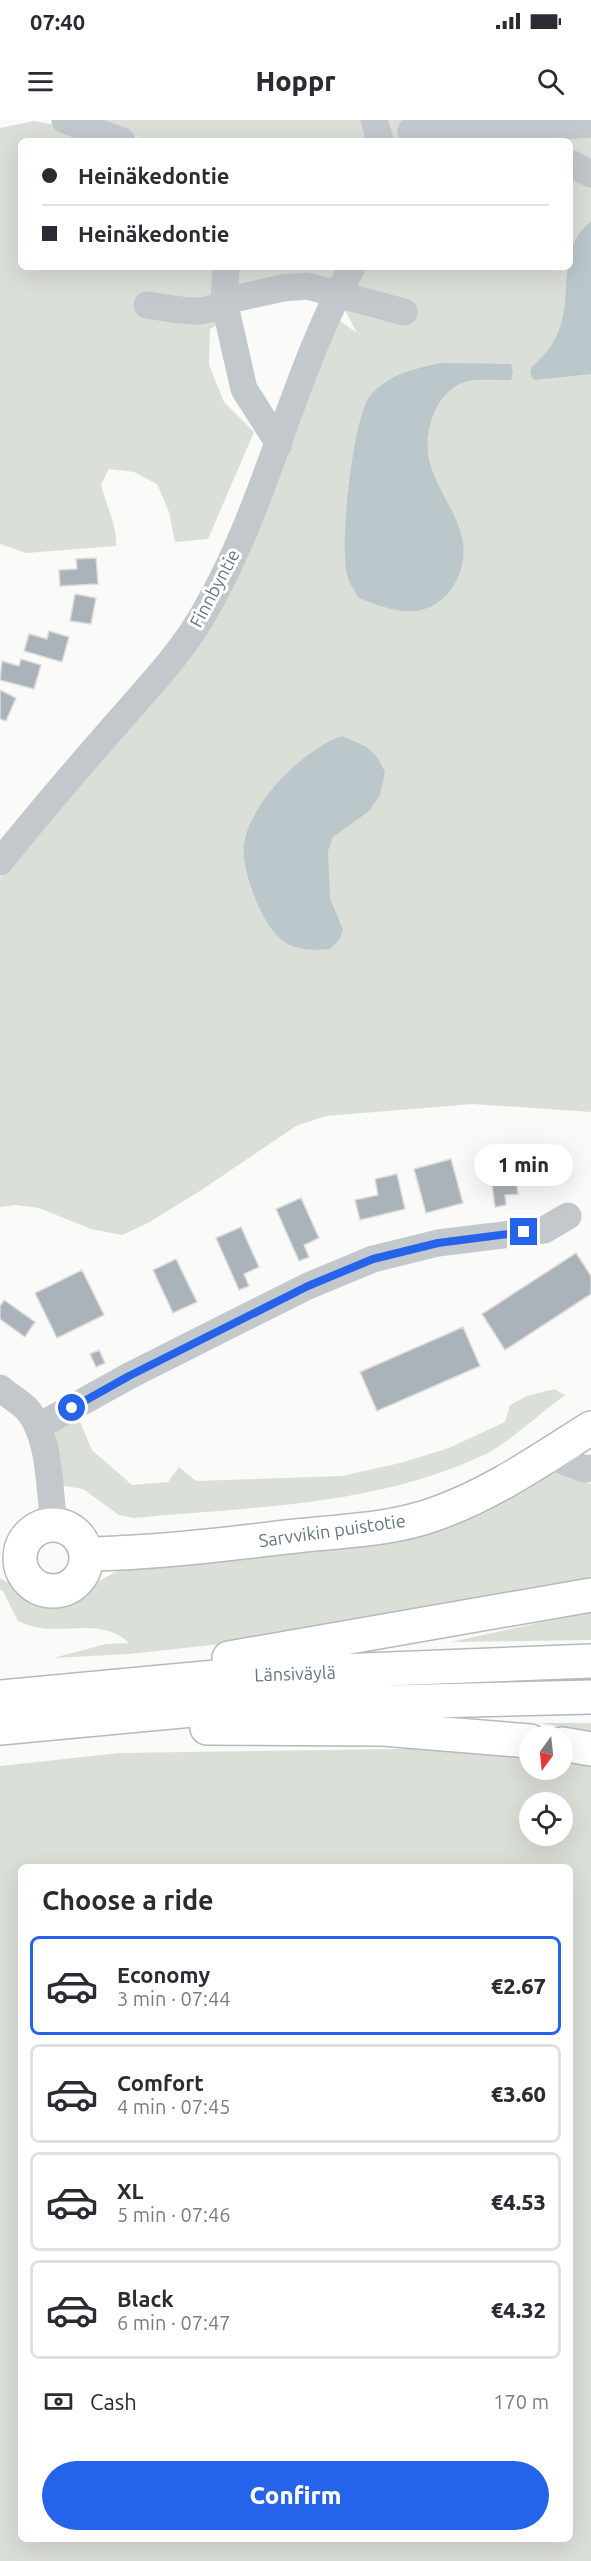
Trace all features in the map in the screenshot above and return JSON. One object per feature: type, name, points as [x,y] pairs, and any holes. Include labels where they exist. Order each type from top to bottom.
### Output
[{"type":"main road","name":"Sarvvikin puistotie","points":[[86,1554],[125,1554],[377,1528],[433,1515],[478,1497],[591,1428]]},
{"type":"main road","points":[[54,1525],[65,1527],[75,1533],[83,1542],[86,1554],[86,1566],[73,1585],[51,1592],[30,1582],[23,1572],[10,1561],[33,1532],[54,1525]]},
{"type":"main road","points":[[33,1692],[591,1595]]},
{"type":"main road","name":"Länsiväylä","points":[[0,1696],[237,1675],[591,1661]]},
{"type":"main road","name":"Länsiväylä","points":[[5,1728],[235,1706],[591,1697]]},
{"type":"main road","points":[[5,1728],[383,1729],[519,1740]]},
{"type":"main road","points":[[573,1746],[591,1749]]},
{"type":"street","points":[[65,120],[114,138]]},
{"type":"street","points":[[374,120],[379,138]]},
{"type":"street","points":[[410,131],[447,133],[591,124]]},
{"type":"street","points":[[573,165],[591,174]]},
{"type":"street","points":[[226,270],[224,301],[244,389],[279,444]]},
{"type":"street","name":"Finnbyntie","points":[[0,862],[168,664],[204,614],[236,547],[279,444],[313,349],[350,270]]},
{"type":"street","points":[[147,305],[199,311],[218,308],[224,301],[283,288],[307,286],[404,312]]},
{"type":"street","points":[[39,1426],[129,1376],[226,1327],[308,1286],[373,1259],[438,1243],[544,1230],[568,1216]]},
{"type":"street","points":[[0,1388],[26,1409],[39,1426],[44,1444],[54,1525]]},
{"type":"street","points":[[549,1455],[585,1469],[591,1468]]},
{"type":"shaded area","points":[[89,120],[591,120],[591,1112],[473,1104],[326,1116],[296,1126],[203,1189],[148,1223],[122,1235],[91,1229],[39,1208],[15,1205],[0,1207],[0,878],[48,819],[180,669],[336,318],[357,333],[337,295],[264,296],[210,329],[209,365],[224,402],[254,432],[208,539],[175,542],[169,512],[157,484],[134,472],[109,469],[101,484],[113,523],[116,546],[26,553],[0,544],[0,128],[34,121],[63,126],[91,138],[18,138],[18,270],[573,270],[573,138],[139,138]]},
{"type":"shaded area","points":[[591,221],[591,374],[534,380],[530,373],[532,367],[550,348],[560,329],[567,270],[573,270],[573,246],[577,236]]},
{"type":"shaded area","points":[[440,363],[511,364],[513,371],[511,380],[469,381],[454,387],[445,395],[432,417],[428,455],[431,467],[461,533],[464,554],[459,575],[440,601],[421,610],[397,610],[359,598],[348,578],[345,563],[346,514],[353,456],[358,430],[370,396],[393,377]]},
{"type":"shaded area","points":[[342,736],[367,747],[377,757],[385,772],[380,795],[369,811],[333,837],[328,851],[330,898],[343,930],[339,940],[330,949],[300,948],[280,939],[263,915],[250,885],[244,845],[248,829],[267,795],[311,753]]},
{"type":"shaded area","points":[[554,1389],[565,1395],[488,1453],[446,1471],[359,1494],[269,1507],[134,1518],[119,1515],[83,1489],[59,1485],[53,1439],[56,1431],[78,1417],[92,1450],[132,1485],[168,1482],[179,1467],[196,1481],[342,1476],[400,1463],[449,1448],[505,1422],[510,1405],[527,1396]]},
{"type":"shaded area","points":[[547,1471],[567,1474],[591,1484],[591,1583],[278,1638],[129,1654],[53,1658],[106,1644],[129,1643],[109,1631],[87,1628],[41,1628],[18,1621],[3,1591],[0,1590],[0,1578],[38,1601],[49,1604],[71,1603],[95,1583],[127,1566],[196,1558]]},
{"type":"shaded area","points":[[591,1611],[591,1640],[451,1642]]},
{"type":"shaded area","points":[[541,1723],[591,1723],[591,1733],[573,1729],[573,1726]]},
{"type":"shaded area","points":[[465,1748],[519,1756],[519,1780],[573,1780],[573,1762],[591,1765],[591,2561],[0,2561],[0,1766],[119,1753]]},
{"type":"building","points":[[96,558],[98,584],[60,586],[59,570],[77,569],[76,559]]},
{"type":"building","points":[[75,594],[96,598],[91,624],[70,621]]},
{"type":"building","points":[[49,631],[69,637],[62,662],[24,651],[29,634],[47,639]]},
{"type":"building","points":[[21,659],[41,665],[34,689],[0,680],[2,661],[19,666]]},
{"type":"building","points":[[0,690],[16,698],[6,721],[0,719]]},
{"type":"building","points":[[451,1159],[463,1203],[426,1213],[414,1169]]},
{"type":"building","points":[[513,1159],[518,1194],[505,1195],[506,1205],[495,1207],[489,1162]]},
{"type":"building","points":[[397,1174],[405,1209],[360,1220],[355,1200],[378,1195],[375,1179]]},
{"type":"building","points":[[301,1198],[319,1238],[304,1245],[309,1257],[299,1261],[276,1209]]},
{"type":"building","points":[[241,1227],[259,1267],[244,1274],[249,1286],[239,1290],[216,1238]]},
{"type":"building","points":[[576,1253],[591,1276],[591,1294],[505,1350],[482,1314]]},
{"type":"building","points":[[176,1259],[197,1302],[173,1313],[153,1270]]},
{"type":"building","points":[[82,1270],[104,1315],[57,1338],[35,1293]]},
{"type":"building","points":[[4,1300],[35,1322],[25,1337],[0,1319],[0,1306]]},
{"type":"building","points":[[463,1327],[480,1366],[377,1411],[360,1372]]},
{"type":"building","points":[[99,1350],[105,1363],[96,1367],[90,1354]]},
{"type":"route","points":[[72,1408],[129,1376],[308,1286],[373,1259],[438,1243],[524,1232]]}]
